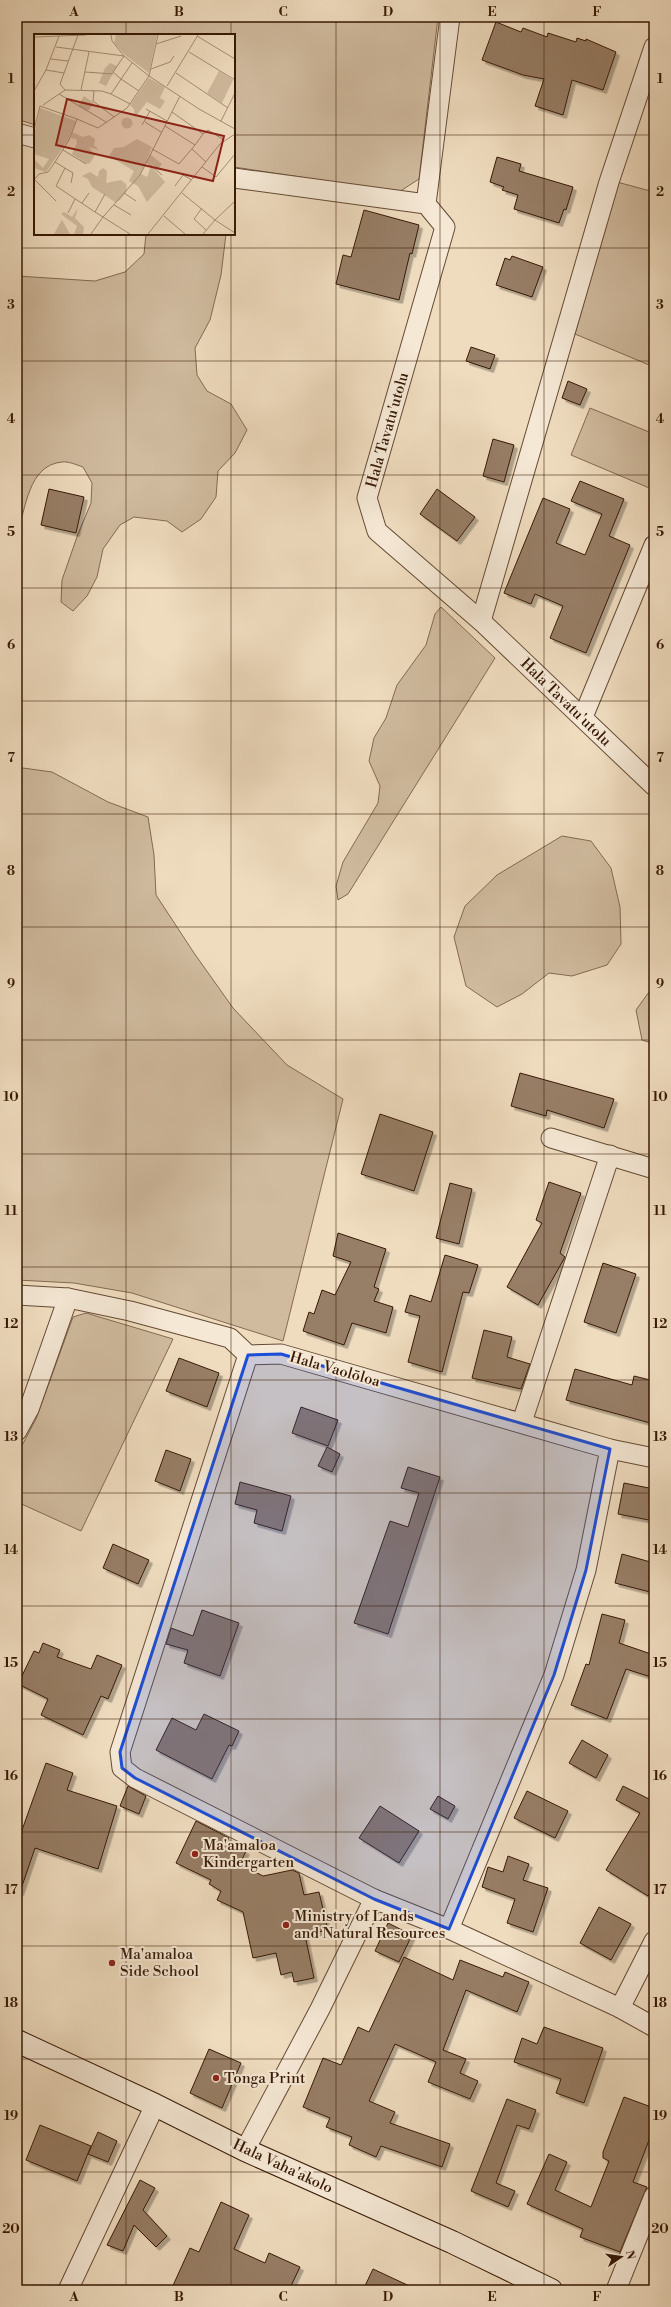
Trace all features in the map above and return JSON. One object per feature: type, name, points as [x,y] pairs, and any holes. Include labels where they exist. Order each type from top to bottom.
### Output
[{"type":"main road","name":"Hala Vaha'akolo","points":[[17,2041],[155,2105],[245,2150],[452,2242],[550,2290]]},
{"type":"street","points":[[235,178],[426,204],[450,17]]},
{"type":"street","points":[[481,622],[609,182],[654,47]]},
{"type":"street","points":[[17,133],[34,138]]},
{"type":"street","name":"Hala Tavatu'utolu","points":[[426,204],[445,227],[367,498],[377,531],[481,622],[583,717],[654,786]]},
{"type":"street","points":[[583,717],[654,545]]},
{"type":"street","points":[[551,1138],[654,1169]]},
{"type":"street","points":[[522,1422],[610,1155]]},
{"type":"street","points":[[17,1295],[68,1298],[130,1310],[230,1338],[248,1355],[120,1752],[122,1768],[135,1778],[374,1899],[449,1929],[620,2008],[654,2027]]},
{"type":"street","points":[[17,1431],[30,1409],[68,1298]]},
{"type":"street","name":"Hala Vaolōloa","points":[[248,1355],[281,1354],[522,1422],[610,1449],[654,1458]]},
{"type":"street","points":[[449,1929],[554,1675],[586,1570],[610,1449]]},
{"type":"street","points":[[245,2150],[320,2009],[374,1899]]},
{"type":"street","points":[[620,2008],[654,1941]]},
{"type":"street","points":[[68,2290],[155,2105]]},
{"type":"street","points":[[616,2290],[654,2196]]},
{"type":"highlighted area","points":[[281,1354],[610,1449],[586,1570],[554,1675],[449,1929],[374,1899],[135,1778],[122,1768],[120,1752],[248,1355]]},
{"type":"shaded area","points":[[17,17],[438,17],[419,179],[399,192],[235,167],[235,34],[34,34],[34,125],[17,119]]},
{"type":"shaded area","points":[[617,182],[654,192],[654,367],[575,334]]},
{"type":"shaded area","points":[[146,235],[226,235],[221,275],[210,320],[195,348],[197,375],[207,391],[231,404],[247,430],[235,453],[218,471],[216,497],[201,519],[182,532],[167,521],[134,517],[120,525],[103,549],[97,577],[87,596],[73,611],[61,602],[62,580],[78,534],[91,503],[92,483],[83,467],[62,462],[51,465],[42,471],[30,490],[17,534],[17,276],[95,281],[125,272],[144,254]]},
{"type":"shaded area","points":[[590,408],[654,434],[654,490],[571,455]]},
{"type":"shaded area","points":[[441,607],[495,658],[348,894],[338,900],[336,886],[343,862],[378,803],[380,786],[369,761],[374,738],[386,718],[397,685],[426,645],[435,614]]},
{"type":"shaded area","points":[[23,768],[52,772],[108,802],[148,817],[154,855],[156,895],[194,953],[233,1008],[287,1065],[343,1099],[283,1341],[132,1293],[74,1283],[17,1280],[17,773]]},
{"type":"shaded area","points":[[562,836],[591,841],[611,868],[620,907],[621,944],[607,965],[572,976],[549,973],[522,994],[497,1007],[466,986],[454,937],[465,906],[497,875]]},
{"type":"shaded area","points":[[654,985],[654,1044],[642,1040],[636,1010]]},
{"type":"shaded area","points":[[86,1313],[173,1339],[81,1531],[17,1502],[17,1455],[36,1419],[73,1317]]},
{"type":"building","points":[[496,22],[521,32],[523,28],[547,37],[548,33],[576,42],[577,38],[586,41],[586,39],[616,52],[603,90],[572,80],[563,115],[535,106],[544,79],[523,75],[482,60]]},
{"type":"building","points":[[497,157],[521,164],[519,171],[573,187],[566,210],[564,209],[559,223],[514,209],[518,195],[502,190],[504,187],[490,182]]},
{"type":"building","points":[[364,210],[419,225],[412,254],[410,253],[399,300],[336,284],[343,255],[351,257]]},
{"type":"building","points":[[512,256],[543,267],[532,297],[496,285],[505,258],[510,260]]},
{"type":"building","points":[[471,347],[495,355],[490,369],[466,361]]},
{"type":"building","points":[[568,381],[587,389],[580,405],[562,398]]},
{"type":"building","points":[[493,439],[514,445],[504,482],[483,476]]},
{"type":"building","points":[[580,481],[624,499],[609,536],[630,545],[586,653],[550,638],[563,606],[535,594],[531,604],[504,593],[543,498],[570,509],[556,543],[585,555],[602,514],[571,501]]},
{"type":"building","points":[[49,489],[84,497],[76,533],[41,525]]},
{"type":"building","points":[[437,489],[475,517],[457,541],[420,514]]},
{"type":"building","points":[[520,1073],[614,1099],[604,1128],[547,1110],[546,1116],[511,1106]]},
{"type":"building","points":[[380,1114],[433,1132],[414,1191],[361,1174]]},
{"type":"building","points":[[549,1182],[581,1193],[560,1253],[565,1257],[538,1305],[507,1287],[542,1223],[536,1220]]},
{"type":"building","points":[[450,1183],[472,1189],[459,1244],[436,1238]]},
{"type":"building","points":[[338,1233],[386,1249],[374,1287],[379,1289],[374,1301],[393,1307],[386,1333],[352,1323],[344,1345],[303,1331],[309,1312],[314,1314],[322,1290],[335,1295],[351,1262],[333,1256]]},
{"type":"building","points":[[445,1255],[478,1265],[469,1293],[463,1292],[442,1372],[408,1362],[420,1316],[405,1312],[410,1295],[431,1302]]},
{"type":"building","points":[[603,1263],[636,1274],[616,1333],[584,1322]]},
{"type":"building","points":[[484,1330],[512,1337],[507,1357],[530,1364],[521,1389],[472,1378]]},
{"type":"building","points":[[179,1358],[219,1373],[207,1407],[166,1391]]},
{"type":"building","points":[[575,1369],[632,1385],[634,1376],[654,1381],[654,1424],[566,1400]]},
{"type":"building","points":[[301,1407],[338,1420],[328,1446],[292,1433]]},
{"type":"building","points":[[327,1447],[340,1454],[332,1472],[318,1466]]},
{"type":"building","points":[[166,1450],[191,1459],[180,1491],[155,1481]]},
{"type":"building","points":[[408,1467],[440,1477],[388,1634],[354,1623],[390,1521],[408,1527],[419,1493],[401,1488]]},
{"type":"building","points":[[240,1482],[291,1496],[282,1531],[254,1523],[257,1510],[235,1504]]},
{"type":"building","points":[[624,1483],[654,1489],[654,1521],[618,1514]]},
{"type":"building","points":[[113,1544],[149,1560],[138,1584],[103,1568]]},
{"type":"building","points":[[622,1554],[654,1563],[654,1593],[615,1583]]},
{"type":"building","points":[[202,1610],[239,1623],[220,1676],[184,1663],[188,1650],[166,1644],[171,1628],[193,1636]]},
{"type":"building","points":[[602,1614],[625,1620],[619,1643],[654,1655],[654,1678],[626,1669],[607,1719],[571,1705],[586,1664],[589,1665]]},
{"type":"building","points":[[43,1643],[60,1650],[57,1657],[91,1669],[97,1655],[122,1665],[108,1699],[101,1696],[83,1735],[41,1715],[48,1699],[18,1684],[34,1651],[39,1653]]},
{"type":"building","points":[[204,1714],[239,1731],[232,1746],[229,1745],[212,1779],[156,1750],[172,1718],[196,1730]]},
{"type":"building","points":[[582,1740],[608,1755],[596,1778],[569,1763]]},
{"type":"building","points":[[46,1763],[73,1773],[67,1790],[117,1806],[98,1869],[35,1848],[20,1892],[17,1892],[17,1844]]},
{"type":"building","points":[[128,1786],[146,1796],[139,1814],[120,1806]]},
{"type":"building","points":[[623,1786],[649,1799],[654,1790],[654,1886],[648,1896],[606,1870],[640,1813],[616,1800]]},
{"type":"building","points":[[527,1791],[568,1811],[555,1838],[514,1818]]},
{"type":"building","points":[[438,1796],[455,1806],[448,1819],[430,1809]]},
{"type":"building","points":[[380,1806],[419,1831],[399,1863],[359,1838]]},
{"type":"building","points":[[196,1821],[229,1838],[227,1842],[246,1851],[240,1864],[263,1876],[292,1870],[299,1873],[304,1895],[319,1892],[328,1930],[305,1935],[314,1978],[294,1982],[292,1972],[281,1975],[276,1953],[253,1958],[243,1912],[217,1900],[221,1891],[209,1884],[211,1880],[176,1863]]},
{"type":"building","points":[[508,1856],[529,1864],[523,1880],[548,1888],[533,1932],[507,1923],[515,1899],[482,1887],[488,1867],[503,1872]]},
{"type":"building","points":[[599,1907],[631,1924],[611,1960],[580,1943]]},
{"type":"building","points":[[388,1923],[412,1935],[399,1962],[375,1951]]},
{"type":"building","points":[[404,1957],[453,1980],[460,1960],[503,1977],[505,1972],[529,1982],[517,2012],[466,1990],[443,2050],[466,2059],[460,2073],[478,2081],[470,2099],[428,2082],[436,2062],[395,2044],[369,2101],[395,2112],[390,2123],[450,2144],[442,2167],[381,2146],[376,2157],[349,2145],[352,2137],[326,2127],[330,2118],[303,2107],[323,2058],[341,2065],[358,2027],[369,2032]]},
{"type":"building","points":[[544,2027],[603,2048],[584,2103],[556,2093],[561,2079],[514,2062],[522,2038],[537,2044]]},
{"type":"building","name":"Tonga Print","points":[[209,2049],[241,2063],[222,2108],[190,2093]]},
{"type":"building","points":[[624,2097],[654,2108],[654,2127],[633,2182],[647,2187],[620,2252],[580,2237],[583,2229],[527,2204],[549,2154],[567,2162],[555,2190],[591,2207],[609,2161],[603,2158],[603,2152]]},
{"type":"building","points":[[507,2099],[536,2110],[529,2129],[517,2125],[496,2183],[515,2191],[508,2207],[471,2191]]},
{"type":"building","points":[[40,2125],[91,2146],[77,2181],[26,2160]]},
{"type":"building","points":[[98,2132],[117,2141],[108,2162],[88,2154]]},
{"type":"building","points":[[140,2180],[155,2188],[143,2210],[167,2236],[156,2247],[134,2225],[123,2251],[107,2245]]},
{"type":"building","points":[[221,2202],[249,2215],[234,2249],[265,2263],[269,2253],[300,2267],[289,2290],[171,2290],[190,2248],[199,2252]]},
{"type":"building","points":[[373,2269],[418,2290],[363,2290]]},
{"type":"place","name":"Ma'amaloa Kindergarten","points":[[195,1854]]},
{"type":"place","name":"Ministry of Lands and Natural Resources","points":[[286,1925]]},
{"type":"place","name":"Ma'amaloa Side School","points":[[112,1963]]},
{"type":"place","name":"Tonga Print","points":[[216,2078]]}]
